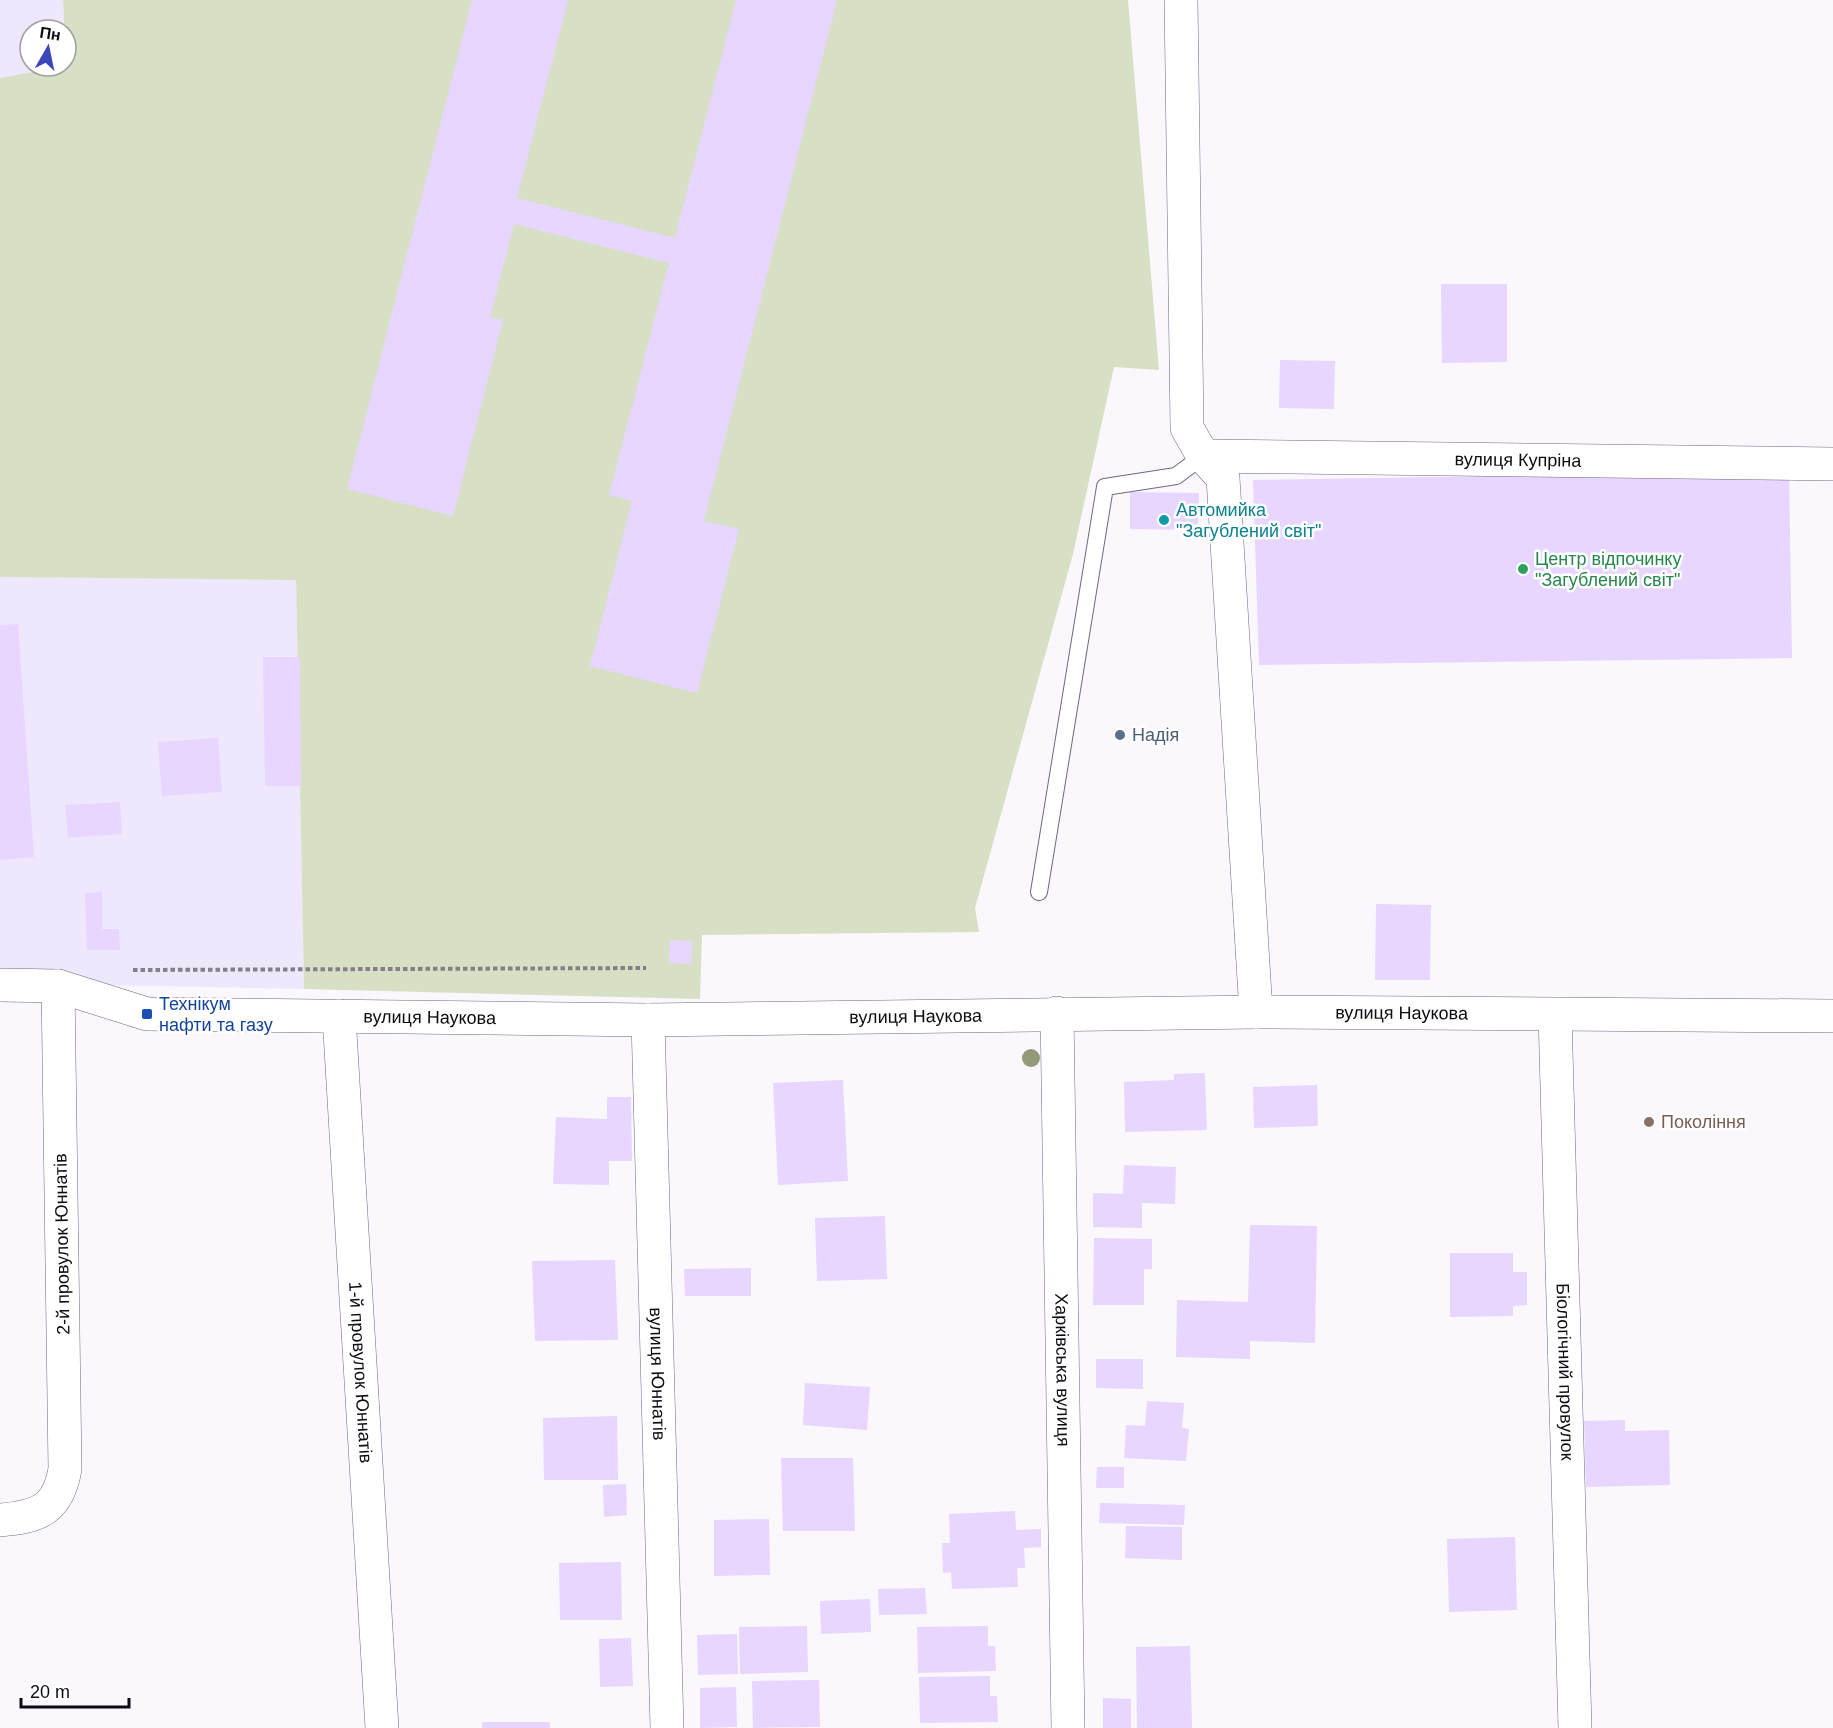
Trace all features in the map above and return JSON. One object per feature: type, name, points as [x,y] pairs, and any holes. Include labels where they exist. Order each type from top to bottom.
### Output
[{"type":"street","points":[[1181,0],[1187,428],[1203,456],[1223,478],[1256,1012]]},
{"type":"street","name":"вулиця Купріна","points":[[1203,456],[1833,464]]},
{"type":"street","name":"вулиця Наукова","points":[[0,985],[58,986],[147,1014],[648,1020],[1256,1012],[1833,1016]]},
{"type":"street","name":"2-й провулок Юннатів","points":[[0,1520],[27,1518],[42,1511],[54,1500],[62,1485],[65,1469],[58,986]]},
{"type":"street","name":"Харківська вулиця","points":[[1057,1013],[1068,1728]]},
{"type":"street","name":"Біологічний провулок","points":[[1554,1015],[1575,1728]]},
{"type":"street","name":"1-й провулок Юннатів","points":[[339,1016],[381,1728]]},
{"type":"street","name":"вулиця Юннатів","points":[[648,1020],[667,1728]]},
{"type":"lane","points":[[1039,892],[1105,487],[1176,476],[1203,456]]},
{"type":"path","points":[[132,970],[646,968]]},
{"type":"shaded area","points":[[0,0],[63,0],[64,18],[18,18],[18,75],[0,78]]},
{"type":"shaded area","points":[[0,577],[296,579],[304,989],[0,983]]},
{"type":"green space","points":[[63,0],[1128,0],[1159,370],[1114,367],[1073,554],[975,908],[979,932],[702,935],[700,999],[304,989],[296,580],[0,577],[0,78],[18,75],[18,78],[78,78],[78,18],[64,18]]},
{"type":"building","points":[[472,0],[568,0],[517,198],[675,238],[736,0],[837,0],[704,521],[739,529],[697,693],[590,666],[632,501],[609,495],[669,263],[514,224],[490,317],[503,320],[453,516],[347,489]]},
{"type":"building","points":[[1441,284],[1507,284],[1507,362],[1442,363]]},
{"type":"building","points":[[1280,360],[1335,361],[1334,409],[1279,408]]},
{"type":"building","name":"Центр відпочинку \"Загублений світ\"","points":[[1789,471],[1792,658],[1259,665],[1253,480]]},
{"type":"building","name":"Автомийка \"Загублений світ\"","points":[[1130,492],[1199,493],[1198,530],[1130,529]]},
{"type":"building","points":[[18,624],[34,857],[0,860],[0,625]]},
{"type":"building","points":[[263,657],[300,657],[301,786],[265,786]]},
{"type":"building","points":[[218,738],[222,792],[162,796],[158,742]]},
{"type":"building","points":[[120,802],[122,834],[68,838],[65,805]]},
{"type":"building","points":[[102,892],[102,929],[119,929],[120,950],[87,950],[85,893]]},
{"type":"building","points":[[1376,904],[1431,905],[1430,980],[1375,980]]},
{"type":"building","points":[[670,940],[693,941],[691,964],[669,963]]},
{"type":"building","points":[[1205,1073],[1207,1130],[1125,1132],[1124,1082],[1174,1080],[1174,1074]]},
{"type":"building","points":[[843,1080],[848,1181],[778,1185],[773,1083]]},
{"type":"building","points":[[1317,1085],[1318,1126],[1254,1128],[1253,1087]]},
{"type":"building","points":[[607,1097],[631,1097],[632,1161],[609,1161],[609,1185],[553,1184],[556,1117],[607,1119]]},
{"type":"building","points":[[1124,1165],[1176,1167],[1175,1204],[1142,1203],[1142,1228],[1093,1227],[1093,1193],[1123,1194]]},
{"type":"building","points":[[885,1216],[887,1279],[817,1281],[815,1218]]},
{"type":"building","points":[[1250,1225],[1317,1226],[1315,1343],[1250,1341],[1250,1359],[1176,1357],[1177,1300],[1248,1302]]},
{"type":"building","points":[[1094,1238],[1152,1239],[1152,1269],[1144,1269],[1144,1305],[1093,1305]]},
{"type":"building","points":[[1450,1253],[1513,1253],[1513,1272],[1527,1272],[1527,1305],[1513,1306],[1513,1316],[1450,1317]]},
{"type":"building","points":[[615,1260],[618,1340],[535,1341],[532,1261]]},
{"type":"building","points":[[751,1268],[751,1296],[685,1296],[684,1269]]},
{"type":"building","points":[[1096,1359],[1143,1359],[1143,1389],[1096,1388]]},
{"type":"building","points":[[805,1383],[870,1387],[867,1430],[803,1425]]},
{"type":"building","points":[[1147,1401],[1184,1403],[1182,1428],[1189,1429],[1186,1461],[1124,1458],[1126,1425],[1145,1426]]},
{"type":"building","points":[[617,1416],[618,1480],[544,1480],[543,1418]]},
{"type":"building","points":[[1625,1420],[1625,1431],[1669,1430],[1670,1485],[1586,1487],[1584,1421]]},
{"type":"building","points":[[781,1458],[853,1458],[855,1531],[783,1531]]},
{"type":"building","points":[[1097,1467],[1124,1467],[1124,1488],[1096,1488]]},
{"type":"building","points":[[626,1484],[627,1515],[604,1517],[603,1485]]},
{"type":"building","points":[[1100,1503],[1185,1505],[1184,1525],[1099,1523]]},
{"type":"building","points":[[1015,1511],[1016,1530],[1041,1529],[1041,1547],[1024,1548],[1025,1568],[1017,1568],[1018,1587],[952,1589],[951,1572],[943,1573],[942,1543],[950,1543],[949,1514]]},
{"type":"building","points":[[769,1519],[770,1575],[714,1576],[714,1520]]},
{"type":"building","points":[[1126,1526],[1182,1527],[1182,1560],[1125,1558]]},
{"type":"building","points":[[1515,1537],[1517,1610],[1449,1612],[1447,1539]]},
{"type":"building","points":[[621,1562],[622,1620],[560,1620],[559,1563]]},
{"type":"building","points":[[925,1588],[927,1614],[879,1615],[878,1589]]},
{"type":"building","points":[[870,1599],[871,1632],[821,1634],[820,1601]]},
{"type":"building","points":[[807,1626],[808,1672],[740,1674],[739,1627]]},
{"type":"building","points":[[988,1626],[988,1646],[995,1646],[996,1671],[918,1673],[917,1627]]},
{"type":"building","points":[[737,1634],[738,1674],[698,1675],[697,1635]]},
{"type":"building","points":[[631,1638],[633,1686],[600,1687],[599,1639]]},
{"type":"building","points":[[1190,1646],[1192,1728],[1137,1728],[1136,1647]]},
{"type":"building","points":[[990,1676],[990,1696],[997,1696],[998,1722],[920,1723],[919,1677]]},
{"type":"building","points":[[819,1680],[820,1727],[753,1728],[752,1681]]},
{"type":"building","points":[[736,1687],[737,1727],[700,1728],[700,1688]]},
{"type":"building","points":[[1103,1698],[1131,1699],[1131,1728],[1103,1728]]},
{"type":"building","points":[[482,1722],[550,1722],[550,1728],[482,1728]]},
{"type":"place","name":"Автомийка \"Загублений світ\"","points":[[1164,520]]},
{"type":"place","name":"Центр відпочинку \"Загублений світ\"","points":[[1523,569]]},
{"type":"place","name":"Надія","points":[[1120,735]]},
{"type":"place","name":"Технікум нафти та газу","points":[[147,1014]]},
{"type":"place","name":"Покоління","points":[[1649,1122]]}]
